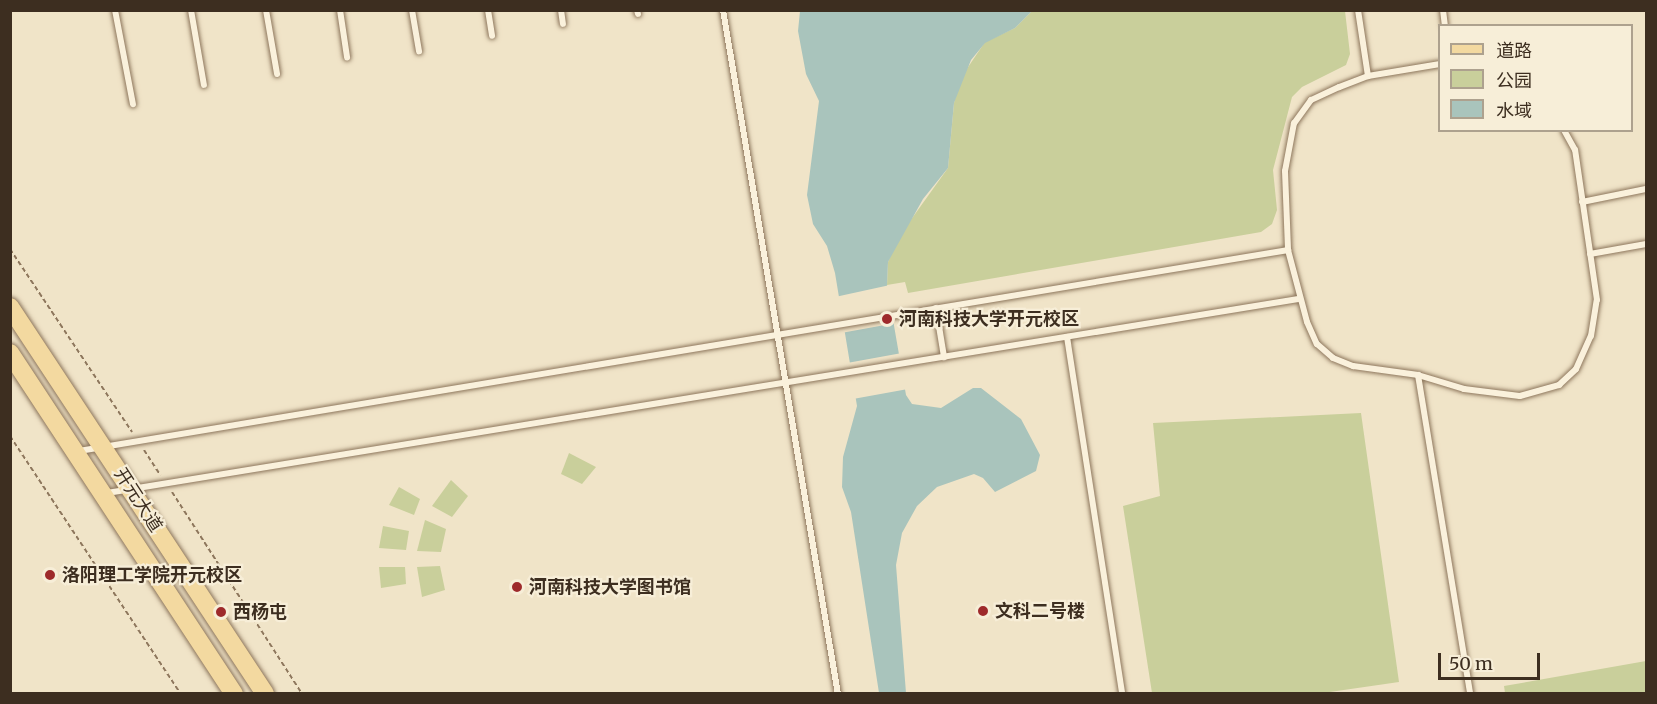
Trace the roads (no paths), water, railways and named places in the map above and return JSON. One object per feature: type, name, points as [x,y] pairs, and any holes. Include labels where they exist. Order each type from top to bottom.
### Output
[{"type":"main road","name":"开元大道","points":[[10,307],[265,693]]},
{"type":"main road","name":"开元大道","points":[[10,353],[234,693]]},
{"type":"lane","points":[[114,10],[133,104]]},
{"type":"lane","points":[[191,10],[204,86]]},
{"type":"lane","points":[[266,10],[277,74]]},
{"type":"lane","points":[[340,10],[347,57]]},
{"type":"lane","points":[[412,10],[418,51]]},
{"type":"lane","points":[[488,10],[492,36]]},
{"type":"lane","points":[[561,10],[563,24]]},
{"type":"lane","points":[[723,10],[838,693]]},
{"type":"lane","points":[[1358,10],[1368,76]]},
{"type":"lane","points":[[1438,64],[1368,76],[1311,100],[1294,123],[1285,171],[1288,250],[1298,299],[1317,344],[1333,358],[1353,366],[1418,375],[1464,389],[1520,396],[1559,385],[1576,369],[1591,336],[1597,300],[1575,150],[1565,132]]},
{"type":"lane","points":[[1582,202],[1647,189]]},
{"type":"lane","points":[[1590,254],[1647,244]]},
{"type":"lane","points":[[76,452],[1288,250]]},
{"type":"lane","points":[[103,494],[1298,299]]},
{"type":"lane","points":[[936,308],[944,357]]},
{"type":"lane","points":[[1067,337],[1122,693]]},
{"type":"lane","points":[[1418,375],[1470,693]]},
{"type":"water","points":[[800,11],[1032,11],[1015,28],[985,43],[971,60],[954,103],[948,168],[923,199],[888,262],[887,285],[906,395],[912,404],[941,408],[973,388],[981,388],[1021,419],[1040,455],[1036,471],[995,492],[983,478],[974,474],[937,487],[917,506],[902,533],[896,565],[906,693],[879,693],[851,512],[842,487],[843,457],[857,406],[835,273],[827,246],[813,224],[807,195],[819,101],[806,74],[798,31]]},
{"type":"place","name":"河南科技大学开元校区","points":[[887,319]]},
{"type":"place","name":"洛阳理工学院开元校区","points":[[50,575]]},
{"type":"place","name":"河南科技大学图书馆","points":[[517,587]]},
{"type":"place","name":"文科二号楼","points":[[983,611]]},
{"type":"place","name":"西杨屯","points":[[221,612]]}]
